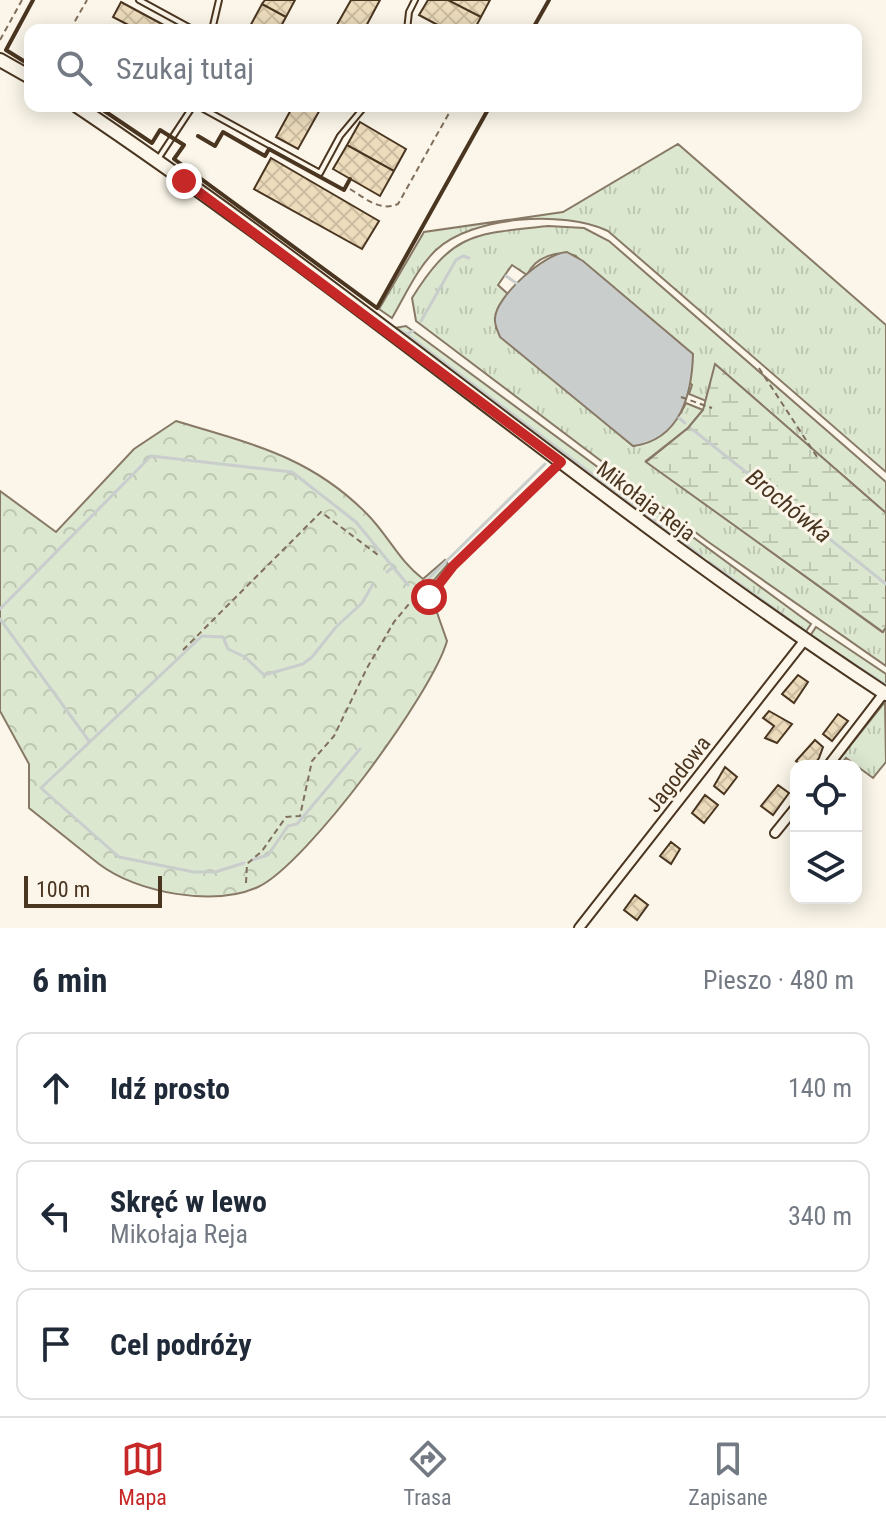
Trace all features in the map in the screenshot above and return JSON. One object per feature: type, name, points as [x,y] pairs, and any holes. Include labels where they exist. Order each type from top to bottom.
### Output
[{"type":"street","points":[[0,60],[24,74]]},
{"type":"street","name":"Mikołaja Reja","points":[[86,112],[157,161],[740,597],[885,693]]},
{"type":"street","name":"Jagodowa","points":[[579,928],[804,641]]},
{"type":"street","points":[[833,760],[885,693]]},
{"type":"street","points":[[775,833],[790,814]]},
{"type":"lane","points":[[139,0],[183,24]]},
{"type":"lane","points":[[213,24],[219,0]]},
{"type":"lane","points":[[408,24],[415,0]]},
{"type":"lane","points":[[157,161],[192,112]]},
{"type":"lane","points":[[207,112],[320,173],[340,136],[360,112]]},
{"type":"path","points":[[0,40],[22,0]]},
{"type":"path","points":[[73,24],[87,0]]},
{"type":"path","points":[[350,189],[376,205],[389,208],[398,204],[450,112]]},
{"type":"path","points":[[759,368],[819,460]]},
{"type":"path","points":[[681,397],[712,408]]},
{"type":"path","points":[[246,883],[247,864],[262,851],[286,817],[300,816],[312,761],[334,736],[361,678],[394,622],[409,604],[429,597],[453,566],[561,462]]},
{"type":"path","points":[[183,650],[321,512],[378,555]]},
{"type":"green space","points":[[678,144],[886,325],[886,472],[608,231],[589,224],[568,220],[519,220],[472,230],[452,239],[429,257],[392,318],[379,309],[424,232],[563,212]]},
{"type":"green space","points":[[548,226],[584,228],[609,241],[886,482],[886,513],[716,365],[706,401],[689,394],[692,385],[576,256],[562,253],[548,256],[536,263],[527,275],[512,265],[498,285],[509,295],[498,308],[496,328],[633,446],[650,441],[665,431],[686,403],[703,410],[688,428],[646,461],[882,632],[886,627],[886,666],[707,541],[416,321],[412,298],[440,260],[454,248],[483,235]]},
{"type":"green space","points":[[406,326],[811,624],[805,633],[747,597],[394,328]]},
{"type":"green space","points":[[715,364],[886,513],[886,627],[883,632],[646,462],[688,428],[703,410]]},
{"type":"green space","points":[[176,421],[278,454],[324,478],[367,514],[423,579],[445,560],[448,564],[428,587],[447,641],[437,666],[394,736],[335,813],[280,872],[258,887],[220,896],[176,894],[134,883],[99,864],[29,808],[29,764],[0,711],[0,491],[56,532],[134,449]]},
{"type":"green space","points":[[816,627],[886,674],[886,688],[810,636]]},
{"type":"green space","points":[[885,702],[886,762],[873,778],[862,770],[862,760],[839,760]]},
{"type":"shaded area","points":[[567,252],[583,261],[693,354],[690,384],[681,412],[673,425],[649,442],[633,446],[500,337],[495,318],[497,309],[512,288],[547,260]]},
{"type":"building","points":[[265,0],[295,0],[286,17],[262,4]]},
{"type":"building","points":[[351,0],[380,0],[367,24],[337,24]]},
{"type":"building","points":[[428,0],[448,0],[481,17],[477,24],[436,24],[419,15]]},
{"type":"building","points":[[448,0],[490,0],[481,17]]},
{"type":"building","points":[[121,2],[162,24],[126,24],[113,17]]},
{"type":"building","points":[[262,4],[286,17],[282,24],[251,24]]},
{"type":"building","points":[[290,112],[319,112],[298,149],[276,137]]},
{"type":"building","points":[[360,122],[406,149],[394,171],[347,145]]},
{"type":"building","points":[[347,145],[394,171],[380,196],[333,169]]},
{"type":"building","points":[[271,158],[379,221],[362,249],[254,189]]},
{"type":"building","points":[[798,675],[808,682],[794,703],[782,694]]},
{"type":"building","points":[[769,711],[792,724],[777,743],[765,738],[774,726],[763,718]]},
{"type":"building","points":[[838,714],[848,721],[832,741],[823,734]]},
{"type":"building","points":[[815,740],[823,747],[818,760],[797,760]]},
{"type":"building","points":[[725,767],[737,777],[724,794],[714,786]]},
{"type":"building","points":[[778,785],[789,793],[773,815],[761,806]]},
{"type":"building","points":[[705,795],[718,805],[704,823],[692,813]]},
{"type":"building","points":[[671,842],[680,849],[671,864],[660,856]]},
{"type":"building","points":[[635,895],[648,905],[637,920],[624,910]]},
{"type":"waterway","name":"Brochówka","points":[[421,321],[456,260],[463,256],[469,258]]},
{"type":"waterway","name":"Brochówka","points":[[506,276],[519,285]]},
{"type":"waterway","name":"Brochówka","points":[[401,331],[407,334],[413,331]]},
{"type":"waterway","points":[[406,334],[701,556]]},
{"type":"waterway","name":"Brochówka","points":[[679,418],[685,423]]},
{"type":"waterway","name":"Brochówka","points":[[692,429],[886,584]]},
{"type":"waterway","points":[[0,609],[151,456],[292,472],[356,522],[393,567]]},
{"type":"waterway","points":[[414,593],[545,464]]},
{"type":"waterway","points":[[709,562],[805,631]]},
{"type":"waterway","points":[[387,572],[393,567],[408,585]]},
{"type":"waterway","points":[[244,863],[215,872],[194,872],[119,857],[41,788],[202,636],[223,637],[228,649],[245,657],[264,675],[303,664],[362,603],[373,584]]},
{"type":"waterway","points":[[0,619],[89,741]]},
{"type":"waterway","points":[[814,638],[886,685]]},
{"type":"waterway","points":[[252,860],[268,855],[288,826],[297,824],[360,749]]},
{"type":"wall","points":[[24,61],[6,50],[33,0]]},
{"type":"wall","points":[[535,24],[549,0]]},
{"type":"wall","points":[[106,112],[152,143],[160,130],[184,145],[174,159],[377,308],[487,112]]},
{"type":"wall","points":[[198,136],[215,146],[223,132],[265,156],[269,149],[344,190],[350,179]]},
{"type":"route","points":[[184,181],[561,462],[453,566],[429,597]]}]
